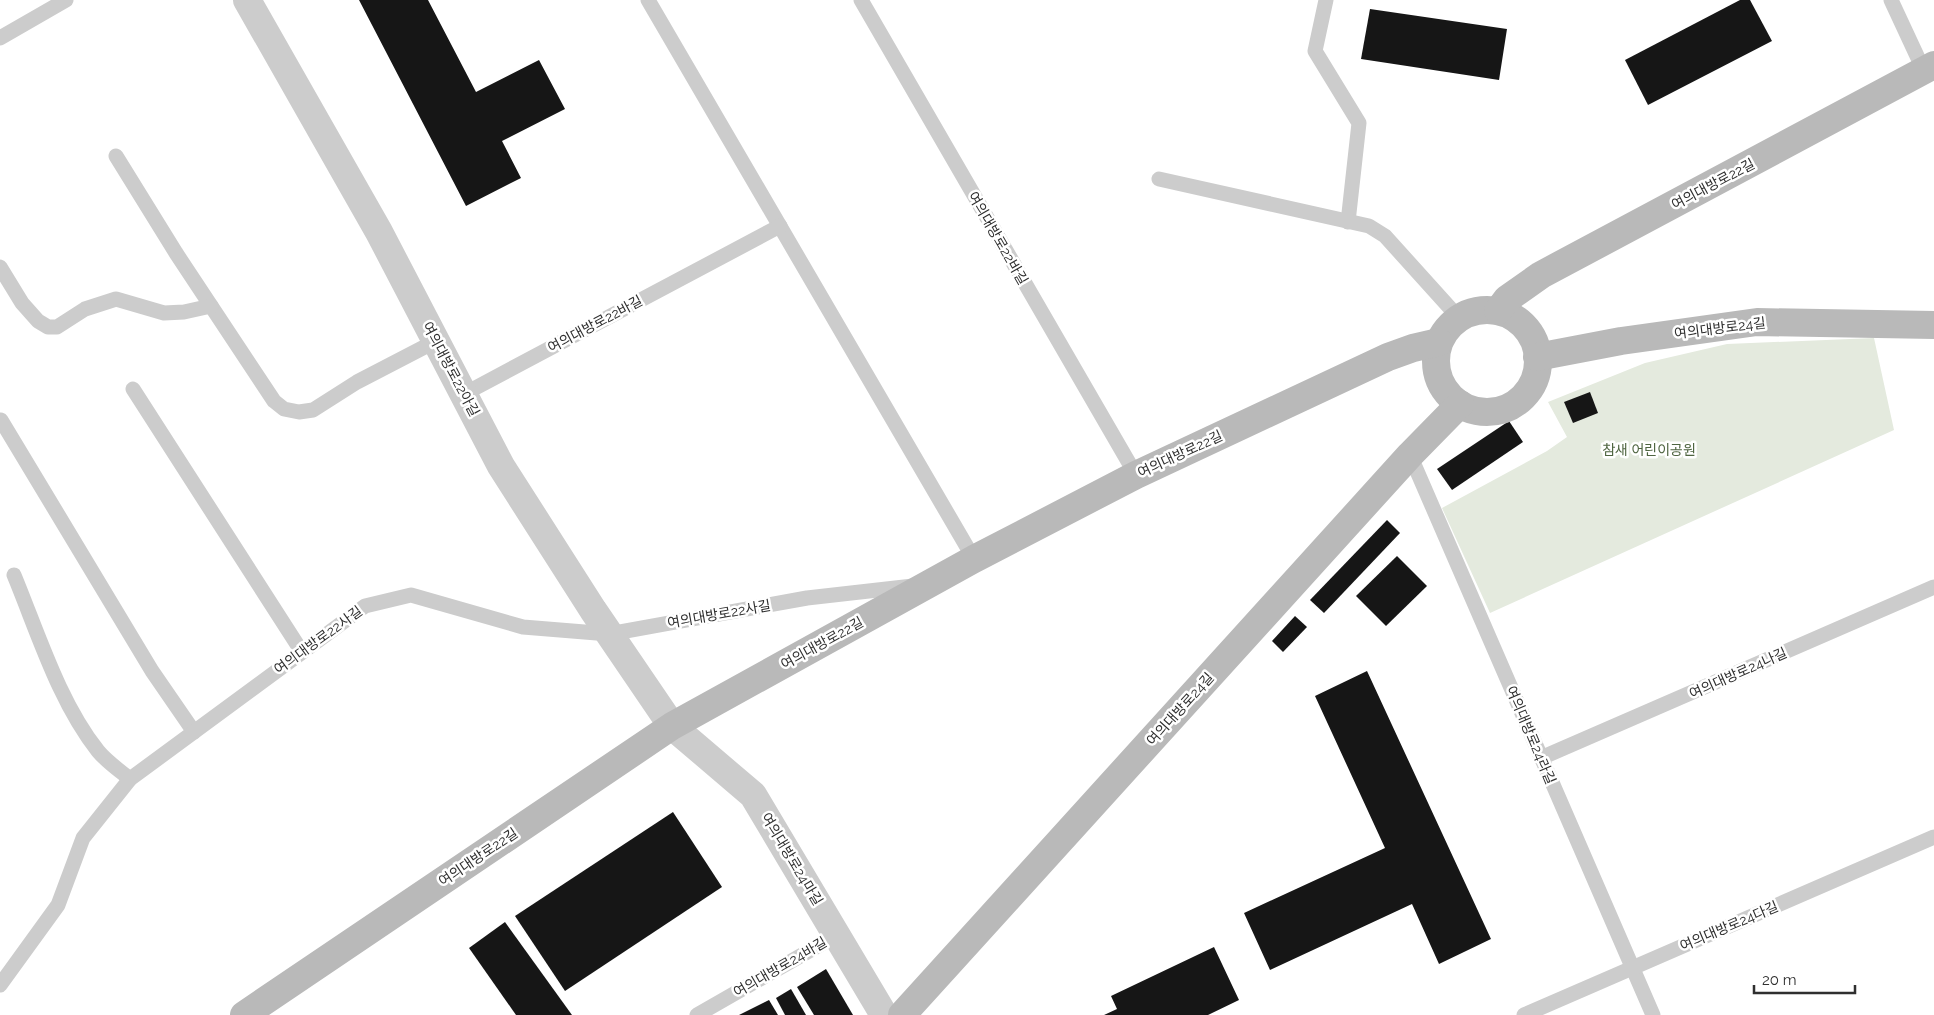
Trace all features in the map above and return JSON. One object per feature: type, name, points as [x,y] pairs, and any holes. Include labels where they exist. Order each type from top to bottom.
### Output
[{"type":"street","name":"여의대방로22아길","points":[[247,0],[379,232],[501,466],[609,634],[672,726]]},
{"type":"street","name":"여의대방로22길","points":[[1498,311],[1507,299],[1541,275],[1929,68]]},
{"type":"street","points":[[1498,311],[1518,321],[1529,332],[1537,357],[1535,377],[1528,391],[1509,407],[1479,412],[1452,399],[1442,386],[1437,373],[1436,357],[1439,342],[1447,329],[1459,318],[1473,312],[1498,311]]},
{"type":"street","name":"여의대방로24길","points":[[1537,357],[1621,341],[1757,322],[1934,324]]},
{"type":"street","name":"여의대방로22길","points":[[244,1015],[672,726],[927,584],[1136,475],[1388,357],[1413,348],[1439,342]]},
{"type":"street","name":"여의대방로24길","points":[[902,1015],[1410,455],[1460,404]]},
{"type":"street","name":"여의대방로24마길","points":[[672,726],[753,795],[884,1015]]},
{"type":"lane","points":[[0,38],[66,0]]},
{"type":"lane","points":[[648,0],[974,559]]},
{"type":"lane","name":"여의대방로22바길","points":[[861,0],[1136,475]]},
{"type":"lane","points":[[1326,0],[1315,50],[1359,122],[1348,222]]},
{"type":"lane","points":[[1891,0],[1929,68]]},
{"type":"lane","points":[[116,156],[274,401],[284,409],[314,410],[357,382],[436,341]]},
{"type":"lane","points":[[1158,179],[1369,226],[1385,236],[1459,318]]},
{"type":"lane","name":"여의대방로22바길","points":[[464,394],[780,226]]},
{"type":"lane","points":[[0,267],[22,303],[38,321],[48,327],[57,327],[85,309],[116,299],[164,313],[184,312],[211,306]]},
{"type":"lane","points":[[133,389],[302,652]]},
{"type":"lane","points":[[1,420],[152,671],[194,732]]},
{"type":"lane","name":"여의대방로24라길","points":[[1410,455],[1653,1015]]},
{"type":"lane","points":[[14,575],[68,705],[84,732],[100,753],[130,779]]},
{"type":"lane","name":"여의대방로22사길","points":[[0,985],[58,905],[83,838],[130,779],[365,606],[410,596],[523,627],[609,634],[807,598],[927,584]]},
{"type":"lane","name":"여의대방로24나길","points":[[1542,758],[1934,587]]},
{"type":"lane","name":"여의대방로24다길","points":[[1524,1015],[1934,838]]},
{"type":"lane","name":"여의대방로24바길","points":[[697,1015],[837,934]]},
{"type":"green space","name":"참새 어린이공원","points":[[1874,338],[1894,430],[1490,613],[1442,508],[1547,451],[1567,437],[1548,402],[1645,363],[1727,344]]},
{"type":"building","points":[[359,0],[428,0],[476,92],[539,60],[565,109],[502,141],[521,178],[466,206]]},
{"type":"building","points":[[1740,0],[1750,0],[1772,41],[1648,105],[1625,60]]},
{"type":"building","points":[[1370,9],[1507,29],[1499,80],[1361,59]]},
{"type":"building","points":[[1590,392],[1598,413],[1573,423],[1564,402]]},
{"type":"building","points":[[1509,421],[1523,442],[1452,490],[1437,469]]},
{"type":"building","points":[[1387,520],[1400,533],[1324,613],[1310,600]]},
{"type":"building","points":[[1397,556],[1427,586],[1386,626],[1356,596]]},
{"type":"building","points":[[1295,616],[1307,627],[1283,652],[1272,641]]},
{"type":"building","points":[[1367,671],[1491,939],[1439,964],[1412,904],[1270,970],[1244,913],[1385,848],[1315,696]]},
{"type":"building","points":[[673,812],[722,887],[565,991],[515,916]]},
{"type":"building","points":[[505,922],[572,1015],[516,1015],[469,948]]},
{"type":"building","points":[[1214,947],[1239,1000],[1208,1015],[1104,1015],[1117,1009],[1111,996]]},
{"type":"building","points":[[826,969],[853,1015],[814,1015],[797,987]]},
{"type":"building","points":[[791,989],[806,1015],[785,1015],[776,998]]},
{"type":"building","points":[[769,1000],[778,1015],[739,1015]]}]
